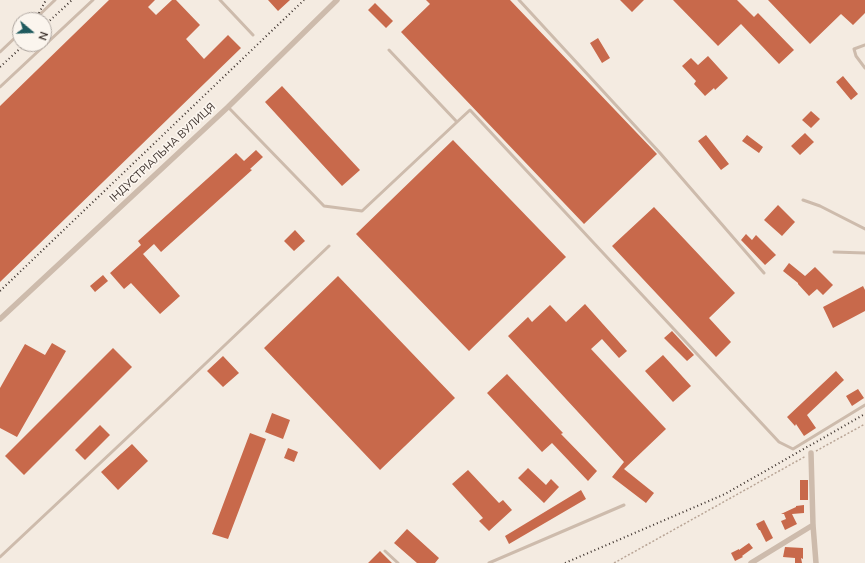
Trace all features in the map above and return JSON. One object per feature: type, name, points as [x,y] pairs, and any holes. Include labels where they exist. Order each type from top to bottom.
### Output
[{"type":"street","name":"ІНДУСТРІАЛЬНА ВУЛИЦЯ","points":[[0,319],[228,107],[337,0]]},
{"type":"street","points":[[811,453],[813,526],[816,563]]},
{"type":"street","points":[[751,563],[813,526]]},
{"type":"lane","points":[[42,12],[55,0]]},
{"type":"lane","points":[[0,87],[93,0]]},
{"type":"lane","points":[[220,0],[253,35]]},
{"type":"lane","points":[[519,0],[660,153],[764,273]]},
{"type":"lane","points":[[0,52],[12,41]]},
{"type":"lane","points":[[865,45],[854,48],[856,56],[865,68]]},
{"type":"lane","points":[[389,50],[457,122]]},
{"type":"lane","points":[[228,107],[324,206],[362,211],[470,110],[779,442],[793,449],[865,405]]},
{"type":"lane","points":[[803,200],[820,206],[865,229]]},
{"type":"lane","points":[[0,557],[329,246]]},
{"type":"lane","points":[[834,252],[865,253]]},
{"type":"lane","points":[[489,563],[624,505]]},
{"type":"lane","points":[[385,551],[398,563]]},
{"type":"path","points":[[614,563],[865,424]]},
{"type":"building","points":[[109,0],[155,0],[148,7],[156,15],[172,0],[176,0],[200,25],[186,39],[204,59],[228,35],[241,48],[0,282],[0,106]]},
{"type":"building","points":[[268,0],[290,0],[278,11]]},
{"type":"building","points":[[426,0],[510,0],[657,154],[584,224],[401,32],[430,4]]},
{"type":"building","points":[[620,0],[644,0],[632,12]]},
{"type":"building","points":[[673,0],[737,0],[754,17],[758,13],[794,50],[779,64],[741,24],[718,46]]},
{"type":"building","points":[[768,0],[865,0],[865,13],[853,25],[841,14],[810,44]]},
{"type":"building","points":[[375,3],[393,21],[386,28],[368,10]]},
{"type":"building","points":[[598,38],[610,58],[602,63],[590,43]]},
{"type":"building","points":[[708,56],[728,78],[715,90],[714,88],[705,96],[694,84],[696,81],[682,66],[691,58],[698,65]]},
{"type":"building","points":[[843,76],[858,94],[851,100],[836,82]]},
{"type":"building","points":[[282,86],[360,170],[342,186],[265,102]]},
{"type":"building","points":[[811,111],[820,119],[811,128],[802,120]]},
{"type":"building","points":[[805,133],[814,142],[800,155],[791,146]]},
{"type":"building","points":[[706,135],[729,164],[721,170],[698,141]]},
{"type":"building","points":[[747,135],[763,147],[759,153],[742,141]]},
{"type":"building","points":[[453,140],[566,257],[469,351],[356,234]]},
{"type":"building","points":[[256,150],[263,157],[250,169],[252,170],[161,252],[154,244],[143,254],[180,296],[160,314],[131,283],[124,289],[110,273],[141,245],[138,241],[236,153],[244,161]]},
{"type":"building","points":[[778,205],[795,222],[782,236],[764,220]]},
{"type":"building","points":[[654,207],[735,293],[709,318],[731,342],[716,357],[612,246]]},
{"type":"building","points":[[295,230],[305,241],[294,251],[284,241]]},
{"type":"building","points":[[746,234],[752,240],[756,235],[776,255],[765,265],[741,240]]},
{"type":"building","points":[[789,263],[805,276],[815,267],[833,285],[823,295],[817,289],[809,296],[798,283],[783,271]]},
{"type":"building","points":[[103,275],[108,281],[95,292],[90,286]]},
{"type":"building","points":[[338,276],[455,398],[380,470],[264,348]]},
{"type":"building","points":[[863,286],[865,290],[865,311],[833,328],[823,307]]},
{"type":"building","points":[[585,304],[627,351],[619,358],[602,339],[591,349],[666,429],[624,469],[654,493],[646,503],[612,477],[624,462],[508,336],[528,317],[532,322],[550,305],[566,322]]},
{"type":"building","points":[[672,331],[694,355],[687,361],[664,338]]},
{"type":"building","points":[[52,343],[66,351],[17,437],[0,428],[0,388],[25,344],[45,355]]},
{"type":"building","points":[[113,348],[132,367],[24,475],[5,456]]},
{"type":"building","points":[[663,355],[691,386],[673,402],[645,371]]},
{"type":"building","points":[[223,356],[239,373],[223,387],[207,371]]},
{"type":"building","points":[[836,371],[844,380],[807,415],[816,428],[804,436],[796,424],[795,426],[787,417]]},
{"type":"building","points":[[507,374],[563,433],[561,434],[597,471],[588,481],[552,443],[542,452],[487,393]]},
{"type":"building","points":[[858,389],[864,398],[852,406],[846,396]]},
{"type":"building","points":[[272,413],[290,420],[283,439],[265,432]]},
{"type":"building","points":[[100,425],[110,435],[85,460],[75,450]]},
{"type":"building","points":[[250,433],[266,439],[228,539],[212,534]]},
{"type":"building","points":[[132,444],[148,461],[118,490],[101,472]]},
{"type":"building","points":[[288,448],[298,452],[294,462],[284,458]]},
{"type":"building","points":[[528,468],[546,485],[551,479],[559,487],[544,503],[518,478]]},
{"type":"building","points":[[468,470],[499,503],[503,500],[512,510],[489,531],[479,521],[483,518],[452,484]]},
{"type":"building","points":[[800,480],[808,480],[808,500],[800,500]]},
{"type":"building","points":[[581,490],[586,499],[509,544],[505,536]]},
{"type":"building","points":[[804,505],[804,513],[792,514],[797,524],[785,530],[781,521],[786,519],[784,514],[781,514],[796,506]]},
{"type":"building","points":[[764,520],[773,538],[766,542],[756,524]]},
{"type":"building","points":[[407,529],[439,558],[435,563],[417,563],[394,543]]},
{"type":"building","points":[[749,543],[753,548],[742,556],[743,557],[735,561],[731,553],[739,550]]},
{"type":"building","points":[[785,547],[803,548],[803,559],[801,558],[802,563],[795,563],[795,558],[783,557]]},
{"type":"building","points":[[380,551],[392,563],[368,563]]},
{"type":"railway","points":[[39,12],[46,0]]},
{"type":"railway","points":[[52,19],[72,0]]},
{"type":"railway","points":[[0,291],[304,0]]},
{"type":"railway","points":[[0,67],[16,52]]},
{"type":"railway","points":[[565,563],[725,494],[865,414]]}]
